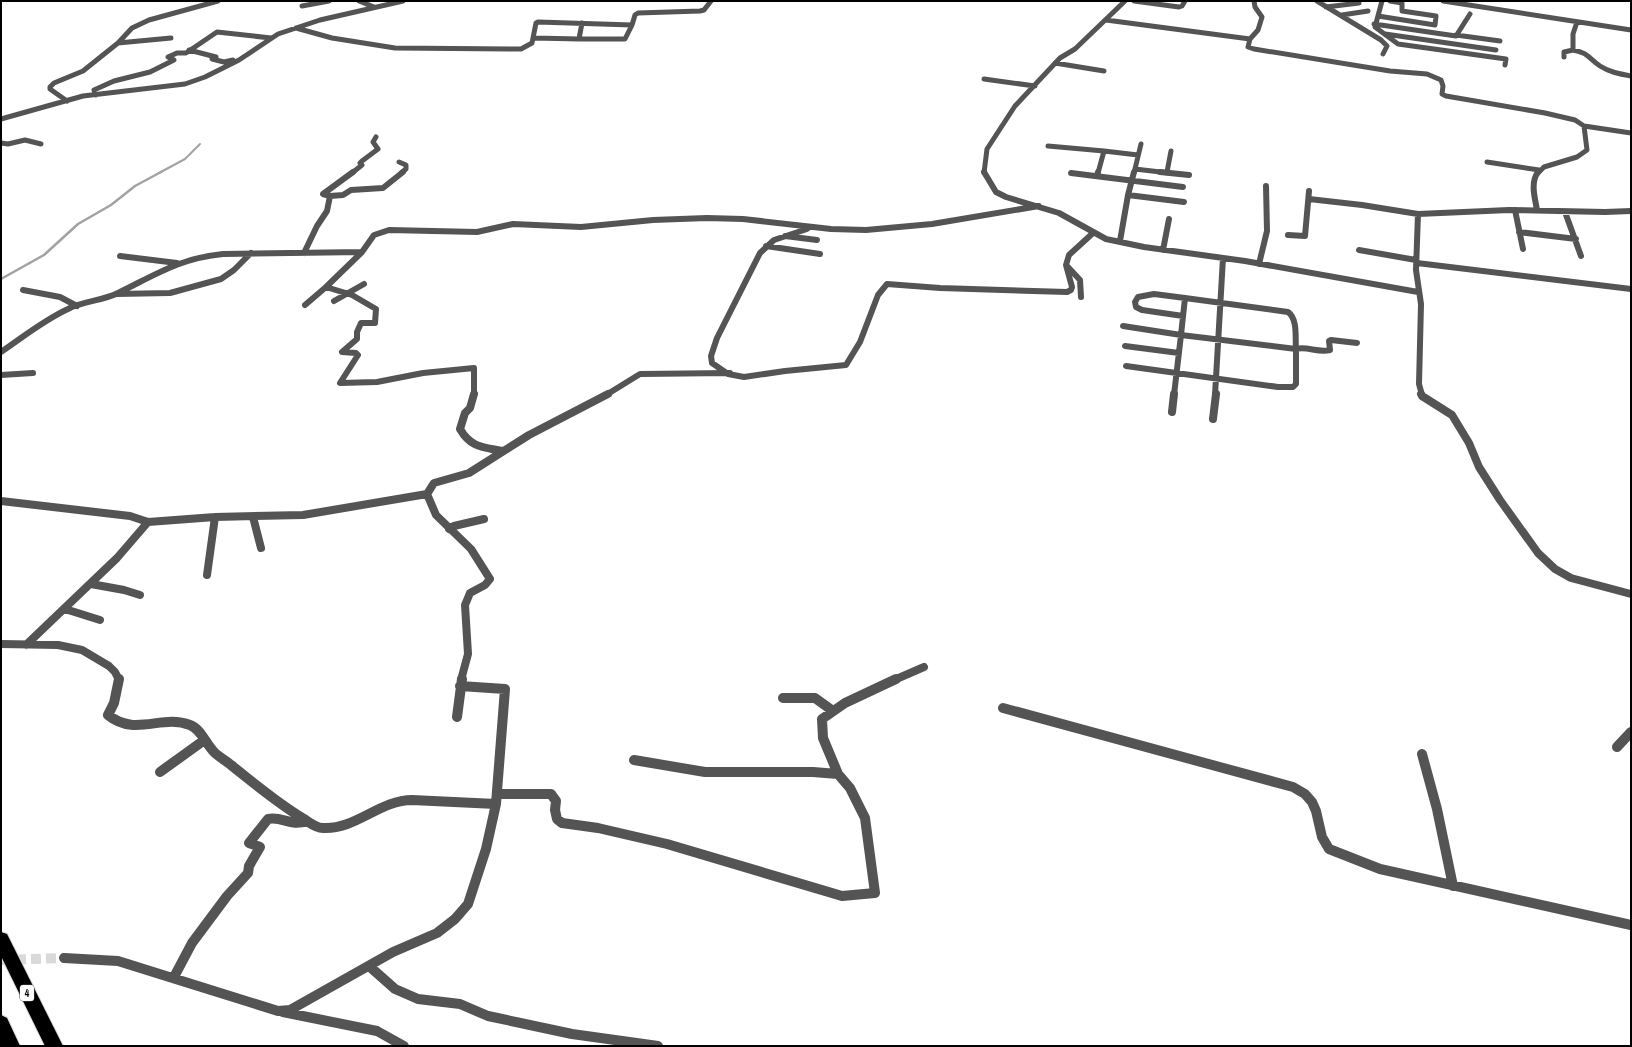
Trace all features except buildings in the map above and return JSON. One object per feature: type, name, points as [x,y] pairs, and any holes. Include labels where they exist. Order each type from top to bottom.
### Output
[{"type":"highway","name":"4","points":[[1,939],[54,1046]]},
{"type":"highway","points":[[1,1023],[12,1046]]},
{"type":"street","points":[[206,1],[211,1]]},
{"type":"street","points":[[67,101],[50,89],[50,87],[54,83],[78,74],[118,43],[132,28],[149,20],[216,1]]},
{"type":"street","points":[[302,6],[328,1]]},
{"type":"street","points":[[359,1],[374,7]]},
{"type":"street","points":[[1,119],[67,101],[96,95],[185,84],[205,77],[243,57],[272,38],[296,28],[374,7],[403,1]]},
{"type":"street","points":[[534,38],[625,40],[638,13],[700,11],[704,10],[711,1]]},
{"type":"street","points":[[1125,1],[1075,49],[1067,53],[1056,63],[1015,106],[987,149],[984,173],[996,192],[1006,197],[1040,206],[1059,213],[1106,239],[1163,250],[1223,258],[1418,292]]},
{"type":"street","points":[[1134,1],[1179,7],[1182,6],[1185,1]]},
{"type":"street","points":[[1254,1],[1255,7],[1262,17],[1258,30],[1250,39],[1248,46],[1254,49],[1390,71],[1427,74],[1441,80],[1443,95],[1552,114],[1575,120],[1584,126],[1631,133]]},
{"type":"street","points":[[1317,1],[1381,40],[1386,46],[1383,54]]},
{"type":"street","points":[[1374,24],[1382,1]]},
{"type":"street","points":[[1378,16],[1435,25],[1436,16],[1402,11],[1402,2],[1390,1]]},
{"type":"street","points":[[1443,1],[1631,30]]},
{"type":"street","points":[[1489,7],[1492,1]]},
{"type":"street","points":[[1326,7],[1359,3]]},
{"type":"street","points":[[1342,15],[1368,12]]},
{"type":"street","points":[[1456,35],[1470,14]]},
{"type":"street","points":[[1106,20],[1250,39]]},
{"type":"street","points":[[296,28],[337,39],[395,48],[521,49],[528,48],[533,43],[536,23],[538,22],[632,24]]},
{"type":"street","points":[[1574,50],[1573,34],[1577,22]]},
{"type":"street","points":[[579,39],[582,23]]},
{"type":"street","points":[[1374,24],[1375,27],[1398,44],[1506,60],[1505,66]]},
{"type":"street","points":[[1374,24],[1447,36],[1456,35],[1500,42]]},
{"type":"street","points":[[96,95],[94,90],[104,84],[158,69],[174,60],[168,57],[177,53],[186,53],[217,32],[272,38]]},
{"type":"street","points":[[1385,34],[1496,50]]},
{"type":"street","points":[[1442,51],[1447,36]]},
{"type":"street","points":[[118,43],[171,38]]},
{"type":"street","points":[[190,50],[216,57],[212,59],[224,62],[243,57]]},
{"type":"street","points":[[1564,57],[1564,52],[1574,50],[1588,53],[1601,66],[1609,70],[1631,76]]},
{"type":"street","points":[[1056,63],[1104,71]]},
{"type":"street","points":[[984,79],[1035,86]]},
{"type":"street","points":[[1487,162],[1539,170],[1577,157],[1587,150],[1584,126]]},
{"type":"street","points":[[376,137],[373,142],[378,149],[362,160],[360,163],[362,165],[323,194],[330,196],[343,195],[350,190],[383,188],[406,169],[406,165],[399,162]]},
{"type":"street","points":[[1,143],[8,144],[22,140],[42,144]]},
{"type":"street","points":[[1120,241],[1128,196],[1141,144]]},
{"type":"street","points":[[1048,146],[1138,155]]},
{"type":"street","points":[[1097,176],[1104,151]]},
{"type":"street","points":[[1167,172],[1172,151]]},
{"type":"street","points":[[1135,169],[1189,175]]},
{"type":"street","points":[[1537,210],[1534,181],[1539,170]]},
{"type":"street","points":[[1071,173],[1183,187]]},
{"type":"street","points":[[1259,264],[1267,231],[1266,186]]},
{"type":"street","points":[[1288,235],[1305,236],[1309,191]]},
{"type":"street","points":[[304,253],[317,226],[327,211],[330,196]]},
{"type":"street","points":[[1128,196],[1184,202]]},
{"type":"street","points":[[1309,199],[1362,205],[1418,214],[1515,210],[1564,212],[1631,211]]},
{"type":"street","points":[[305,305],[362,252],[374,235],[389,230],[476,232],[486,231],[505,224],[580,227],[678,218],[708,217],[758,220],[809,228],[865,230],[931,225],[1040,206]]},
{"type":"street","points":[[1515,210],[1523,249]]},
{"type":"street","points":[[1564,212],[1581,256]]},
{"type":"street","points":[[1418,214],[1416,261],[1418,292],[1422,304],[1419,384],[1420,393],[1422,396],[1452,415],[1469,443],[1479,467],[1504,506],[1538,553],[1555,569],[1571,578],[1631,594]]},
{"type":"street","points":[[1163,250],[1169,219]]},
{"type":"street","points":[[809,228],[774,240],[766,246],[754,264],[722,328],[712,356],[712,363],[717,368],[740,377],[752,377],[775,372],[831,368],[846,365],[853,355],[871,317],[878,293],[887,284],[940,288],[1067,292],[1071,290],[1072,287],[1066,265],[1068,255],[1093,233]]},
{"type":"street","points":[[1519,232],[1576,240]]},
{"type":"street","points":[[784,236],[817,240]]},
{"type":"street","points":[[766,246],[820,254]]},
{"type":"street","points":[[1359,250],[1491,273],[1631,289]]},
{"type":"street","points":[[1,352],[43,322],[77,306],[116,294],[149,276],[179,263],[204,256],[251,253],[362,252]]},
{"type":"street","points":[[116,294],[170,293],[221,279],[234,270],[251,253]]},
{"type":"street","points":[[120,256],[179,263]]},
{"type":"street","points":[[1213,419],[1217,379],[1223,258]]},
{"type":"street","points":[[1066,265],[1080,280],[1081,297]]},
{"type":"street","points":[[334,301],[364,284]]},
{"type":"street","points":[[326,287],[349,293],[376,309],[375,323],[360,323],[357,332],[357,339],[342,352],[356,353],[358,355],[340,383],[377,382],[423,373],[474,368],[474,395],[470,408],[465,412],[460,429],[466,439],[474,445],[504,451]]},
{"type":"street","points":[[23,290],[60,297],[77,306]]},
{"type":"street","points":[[1126,366],[1278,387],[1293,387],[1296,384],[1295,321],[1293,315],[1289,313],[1154,294],[1138,297],[1135,302],[1136,307],[1142,310],[1183,316]]},
{"type":"street","points":[[1172,412],[1185,298]]},
{"type":"street","points":[[1123,326],[1180,335],[1295,349],[1303,347],[1329,351],[1329,342],[1331,340],[1357,343]]},
{"type":"street","points":[[1125,346],[1179,353]]},
{"type":"street","points":[[1,375],[33,373]]},
{"type":"street","points":[[1,501],[130,516],[148,522],[303,514],[427,494],[434,483],[469,473],[529,435],[610,393],[640,374],[730,373]]},
{"type":"street","points":[[427,494],[431,499],[436,515],[448,529],[463,540],[476,555],[490,578],[485,585],[470,593],[465,605],[468,654],[460,686],[457,717]]},
{"type":"street","points":[[253,517],[260,548]]},
{"type":"street","points":[[207,575],[215,518]]},
{"type":"street","points":[[448,529],[454,526],[484,519]]},
{"type":"street","points":[[26,644],[65,609],[117,558],[148,522]]},
{"type":"street","points":[[91,584],[124,590],[140,595]]},
{"type":"street","points":[[65,609],[100,620]]},
{"type":"street","points":[[1,644],[58,645],[82,650],[109,666],[115,672],[118,680],[114,703],[108,715],[112,720],[133,726],[174,721],[190,724],[200,731],[203,741],[212,751],[257,789],[287,811],[319,827],[330,829],[343,825],[394,802],[409,800],[497,799],[551,794],[556,801],[555,810],[557,818],[562,823],[598,828],[667,844],[842,896],[875,893],[874,877],[865,818],[850,788],[838,774],[823,738],[822,719],[833,711],[874,688],[924,667]]},
{"type":"street","points":[[278,1011],[290,1010],[393,952],[437,933],[455,919],[468,904],[486,849],[497,799],[505,689],[460,686]]},
{"type":"street","points":[[783,698],[815,698],[833,711]]},
{"type":"street","points":[[1003,708],[1293,787],[1305,794],[1312,802],[1316,811],[1322,838],[1329,849],[1380,869],[1631,925]]},
{"type":"street","points":[[1617,747],[1631,732]]},
{"type":"street","points":[[160,772],[203,741]]},
{"type":"street","points":[[1422,754],[1437,809],[1453,886]]},
{"type":"street","points":[[634,760],[705,772],[838,774]]},
{"type":"street","points":[[174,977],[192,943],[227,896],[248,873],[249,866],[260,847],[249,842],[268,819],[274,818],[298,824],[307,821]]},
{"type":"street","points":[[64,958],[118,961],[174,977],[278,1011],[377,1031],[404,1046]]},
{"type":"street","points":[[369,966],[395,988],[418,999],[460,1004],[488,1016],[572,1034],[658,1046]]},
{"type":"waterway","points":[[159,173],[185,159],[200,144]]},
{"type":"waterway","points":[[1,279],[44,255],[78,224],[111,205],[135,186],[161,172]]},
{"type":"tunnel","points":[[1,960],[64,958]]}]
